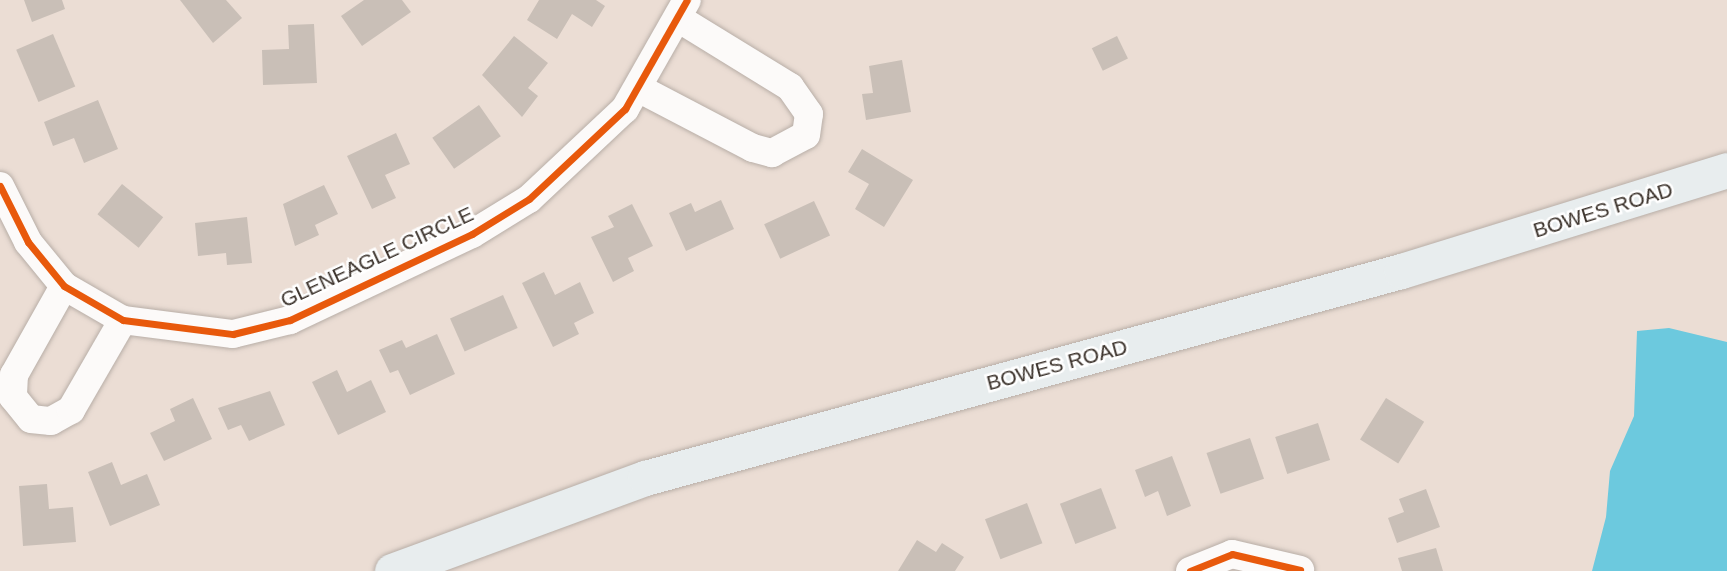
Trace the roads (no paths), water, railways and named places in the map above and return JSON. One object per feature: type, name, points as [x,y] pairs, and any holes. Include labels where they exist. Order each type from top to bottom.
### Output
[{"type":"main road","name":"BOWES ROAD","points":[[392,571],[645,478],[1401,271],[1727,170]]},
{"type":"street","name":"GLENEAGLE CIRCLE","points":[[0,186],[29,242],[64,286],[123,320],[233,334],[290,320],[472,234],[529,199],[591,144],[640,89],[682,9]]},
{"type":"street","points":[[640,89],[753,148],[772,153],[806,135],[808,114],[790,87],[682,9]]},
{"type":"street","points":[[64,286],[13,375],[13,397],[31,419],[51,421],[71,410],[123,320]]},
{"type":"street","points":[[1191,571],[1232,554],[1300,570]]},
{"type":"water","points":[[1669,328],[1727,342],[1727,571],[1592,571],[1606,517],[1610,471],[1634,416],[1637,331]]}]
